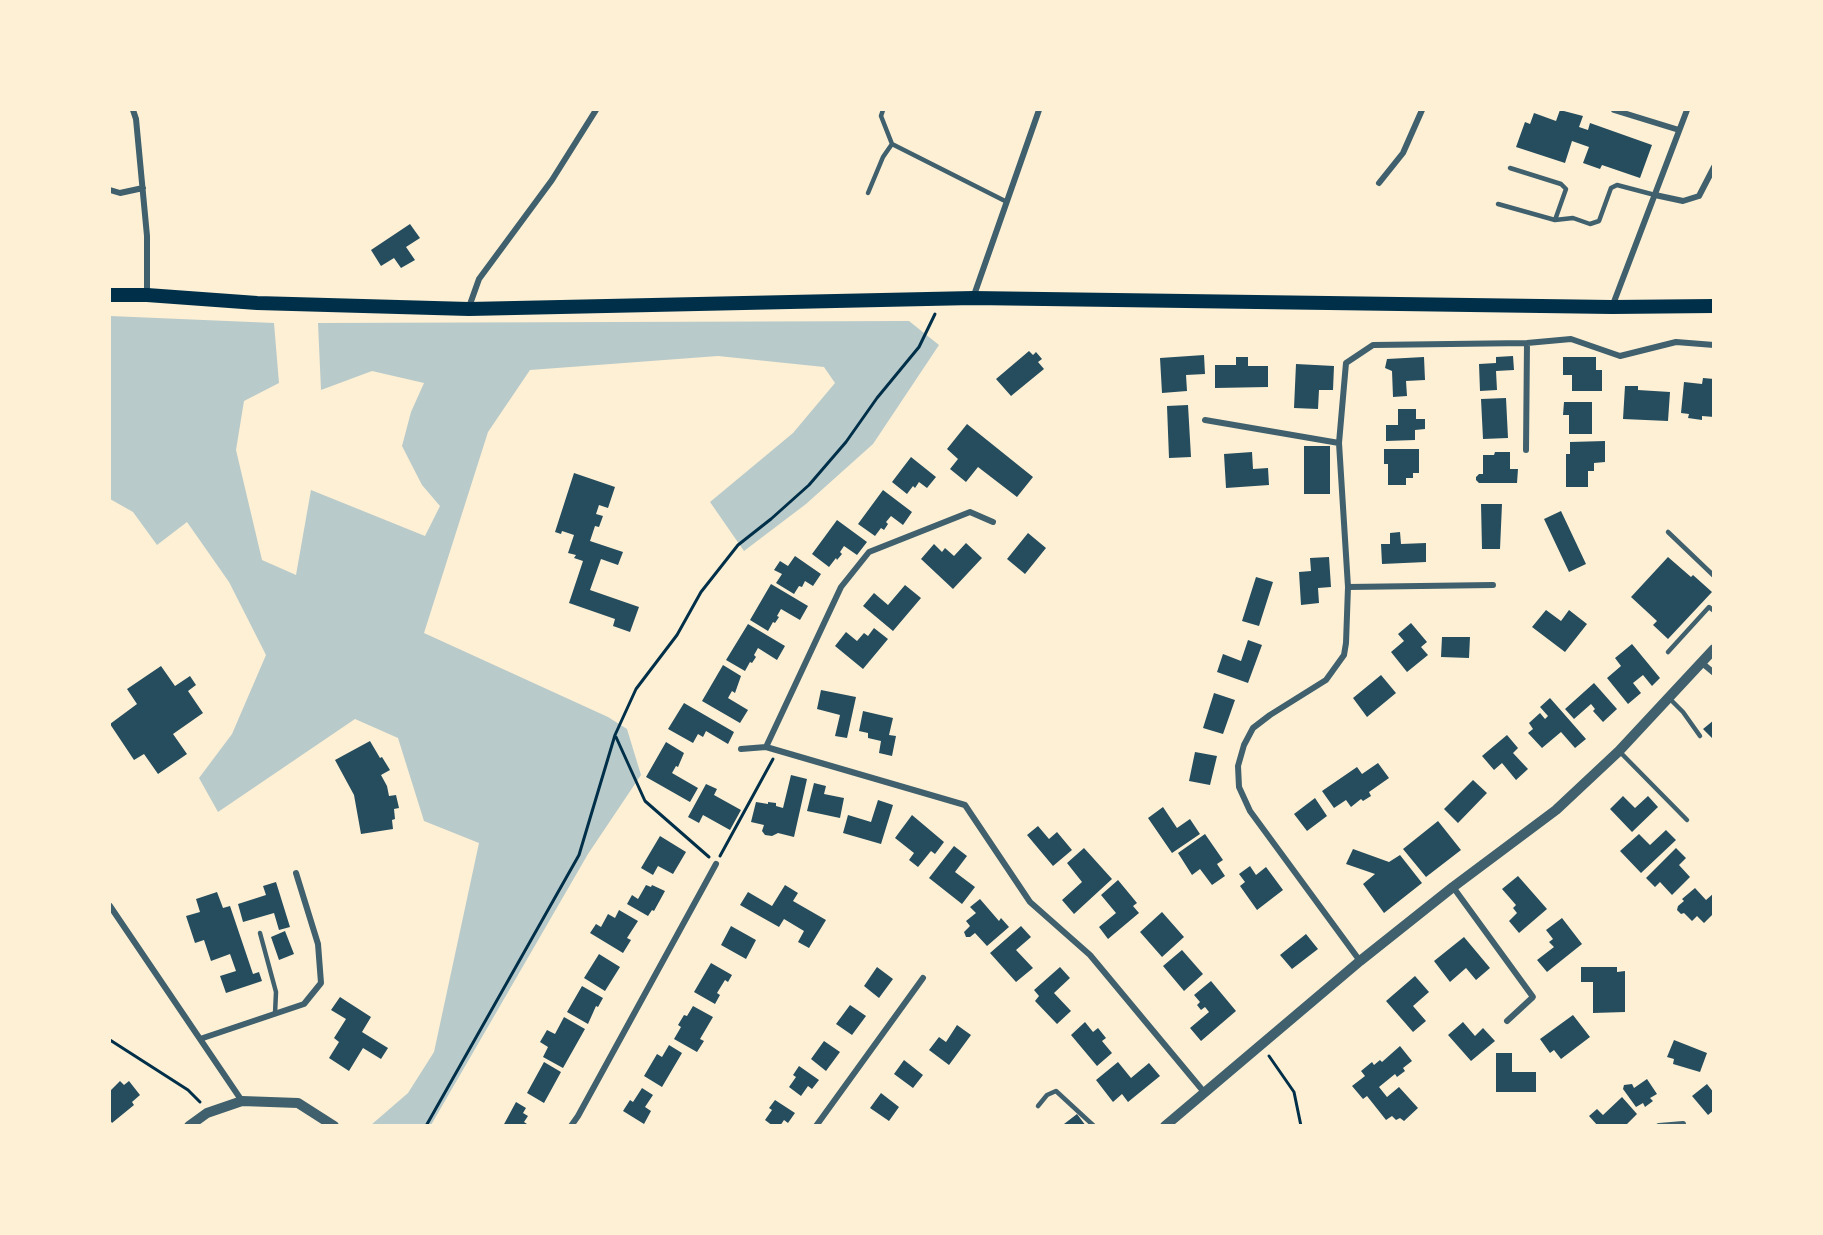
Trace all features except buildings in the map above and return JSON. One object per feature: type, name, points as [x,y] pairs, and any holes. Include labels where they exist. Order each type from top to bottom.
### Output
[{"type":"highway","points":[[110,295],[257,303],[469,309],[973,298],[1612,308],[1713,306]]},
{"type":"street","points":[[133,110],[136,119],[147,236],[147,296]]},
{"type":"street","points":[[469,309],[479,279],[552,180],[596,110]]},
{"type":"street","points":[[973,298],[1039,110]]},
{"type":"street","points":[[1379,183],[1403,153],[1422,110]]},
{"type":"street","points":[[1614,110],[1679,130]]},
{"type":"street","points":[[1612,308],[1687,110]]},
{"type":"street","points":[[1655,195],[1683,201],[1699,196],[1713,167]]},
{"type":"street","points":[[110,190],[120,193],[142,189]]},
{"type":"street","points":[[1360,961],[1250,811],[1239,787],[1238,766],[1244,744],[1253,728],[1326,680],[1344,655],[1348,587],[1339,442],[1346,363],[1373,345],[1527,343],[1571,339],[1620,356],[1676,342],[1713,345]]},
{"type":"street","points":[[1526,450],[1527,343]]},
{"type":"street","points":[[1205,420],[1339,442]]},
{"type":"street","points":[[766,747],[841,587],[869,552],[970,512],[993,522]]},
{"type":"street","points":[[1348,587],[1493,585]]},
{"type":"street","points":[[1165,1125],[1360,961],[1453,887],[1556,810],[1619,751],[1713,650]]},
{"type":"street","points":[[1702,663],[1713,673]]},
{"type":"street","points":[[741,749],[766,747],[965,805],[1030,902],[1090,955],[1204,1092]]},
{"type":"street","points":[[571,1125],[579,1116],[716,864]]},
{"type":"street","points":[[200,1039],[304,1004],[321,983],[318,944],[296,873]]},
{"type":"street","points":[[1453,887],[1533,997],[1507,1021]]},
{"type":"street","points":[[110,906],[242,1101]]},
{"type":"street","points":[[816,1125],[923,978]]},
{"type":"street","points":[[189,1125],[207,1113],[242,1101],[298,1103],[334,1125]]},
{"type":"street","points":[[1659,1125],[1683,1124]]},
{"type":"lane","points":[[883,110],[881,116],[892,144],[1007,202]]},
{"type":"lane","points":[[868,193],[883,157],[892,144]]},
{"type":"lane","points":[[1510,168],[1562,184],[1566,189],[1555,220]]},
{"type":"lane","points":[[1498,204],[1555,220],[1573,218],[1590,224],[1599,221],[1611,188],[1617,185],[1655,195]]},
{"type":"lane","points":[[1668,532],[1713,576]]},
{"type":"lane","points":[[1668,652],[1712,607]]},
{"type":"lane","points":[[1669,698],[1683,711],[1700,736]]},
{"type":"lane","points":[[1619,751],[1687,820]]},
{"type":"lane","points":[[260,933],[276,992],[275,1014]]},
{"type":"lane","points":[[1038,1106],[1047,1095],[1056,1091],[1094,1125]]},
{"type":"path","points":[[426,1125],[579,855],[615,735],[636,689],[677,635],[701,592],[738,545],[808,485],[846,442],[876,398],[920,346],[942,299]]},
{"type":"path","points":[[615,735],[645,801],[716,864],[778,750]]},
{"type":"path","points":[[110,1040],[188,1090],[207,1113]]},
{"type":"path","points":[[1261,1045],[1294,1092],[1301,1125]]},
{"type":"shaded area","points":[[110,316],[274,323],[279,383],[244,401],[236,450],[262,560],[296,575],[311,490],[425,536],[440,506],[422,485],[402,446],[411,412],[424,383],[372,371],[321,390],[318,323],[909,321],[939,345],[873,444],[806,504],[744,551],[710,502],[793,433],[835,383],[824,367],[718,356],[530,370],[488,432],[424,633],[608,717],[627,729],[641,775],[588,854],[431,1125],[371,1125],[408,1093],[434,1052],[479,843],[424,821],[398,738],[355,719],[218,812],[199,778],[232,734],[266,655],[229,582],[187,522],[157,545],[133,512],[110,499]]}]
